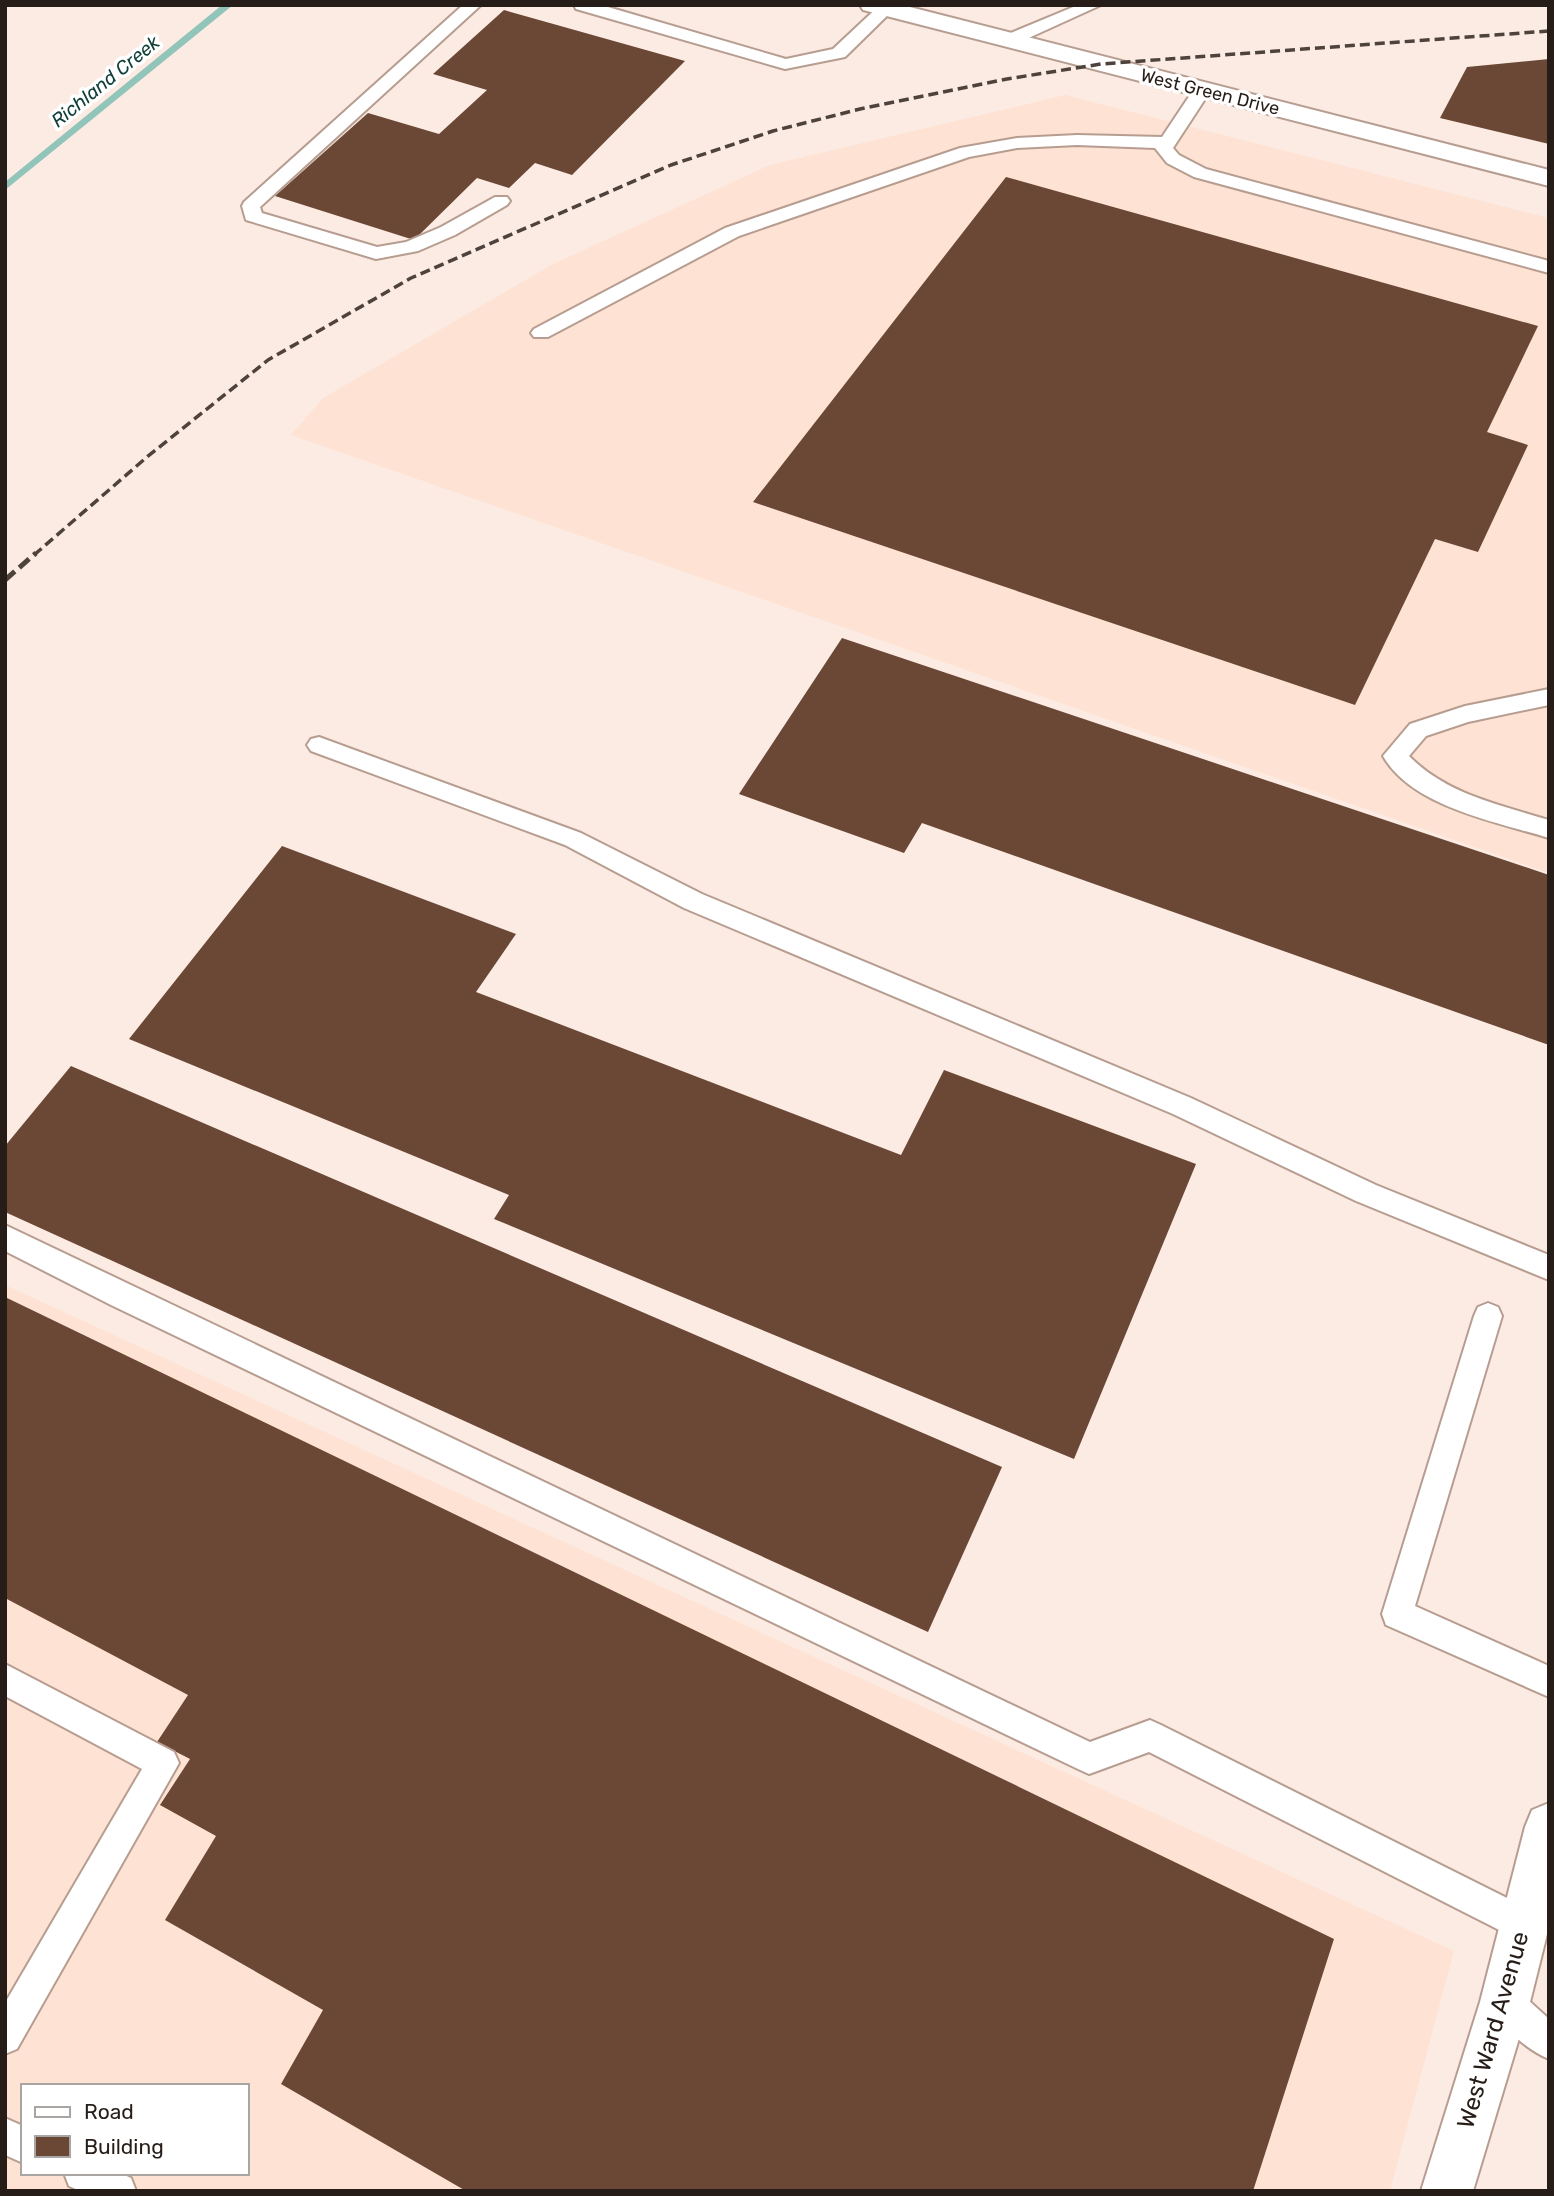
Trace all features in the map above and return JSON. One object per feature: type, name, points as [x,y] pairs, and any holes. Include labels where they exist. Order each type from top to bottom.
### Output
[{"type":"main road","name":"West Green Drive","points":[[879,7],[1549,178]]},
{"type":"main road","name":"West Ward Avenue","points":[[1447,2191],[1505,2002],[1549,1827]]},
{"type":"lane","points":[[473,5],[251,206],[253,216],[376,253],[411,247],[436,237],[500,201]]},
{"type":"lane","points":[[582,5],[785,64],[839,53],[879,7]]},
{"type":"lane","points":[[1007,41],[1093,5]]},
{"type":"lane","points":[[1202,90],[1164,148],[1173,159],[1200,173],[1549,267]]},
{"type":"lane","points":[[541,333],[732,232],[966,152],[1017,143],[1077,140],[1167,143]]},
{"type":"lane","points":[[1549,697],[1465,714],[1418,730],[1395,756],[1406,770],[1448,796],[1549,829]]},
{"type":"lane","points":[[319,745],[573,839],[692,901],[1182,1106],[1366,1193],[1549,1268]]},
{"type":"lane","points":[[5,1237],[121,1296],[1089,1758],[1150,1736],[1523,1924]]},
{"type":"lane","points":[[1488,1316],[1397,1614],[1549,1682]]},
{"type":"lane","points":[[5,1679],[163,1763],[5,2037]]},
{"type":"lane","points":[[1505,2002],[1549,2042]]},
{"type":"lane","points":[[5,2136],[21,2144]]},
{"type":"lane","points":[[86,2175],[118,2191]]},
{"type":"shaded area","points":[[1065,95],[1549,218],[1549,873],[291,435],[323,398],[553,264],[770,165]]},
{"type":"shaded area","points":[[5,1285],[1454,1951],[1390,2191],[5,2191]]},
{"type":"building","points":[[504,10],[685,61],[572,175],[535,163],[509,188],[477,178],[414,240],[275,196],[368,113],[439,134],[487,90],[433,74]]},
{"type":"building","points":[[1549,59],[1549,144],[1440,118],[1467,67]]},
{"type":"building","points":[[1006,177],[1538,326],[1487,432],[1528,445],[1478,552],[1435,539],[1355,705],[753,502]]},
{"type":"building","points":[[842,638],[1549,875],[1549,1045],[922,823],[904,853],[739,794]]},
{"type":"building","points":[[282,846],[516,934],[476,992],[901,1155],[944,1070],[1196,1164],[1074,1459],[494,1219],[509,1195],[129,1039]]},
{"type":"building","points":[[71,1066],[1002,1467],[928,1632],[5,1212],[5,1146]]},
{"type":"building","points":[[5,1297],[1334,1939],[1253,2191],[466,2191],[281,2084],[323,2010],[165,1920],[216,1836],[160,1805],[190,1759],[157,1742],[188,1695],[5,1598]]},
{"type":"waterway","name":"Richland Creek","points":[[5,187],[217,12],[229,5]]},
{"type":"railway","points":[[34,555],[147,457],[268,360],[411,278],[671,165],[773,131],[860,109],[1007,79],[1101,64],[1549,31]]},
{"type":"railway","points":[[5,580],[36,553]]}]
